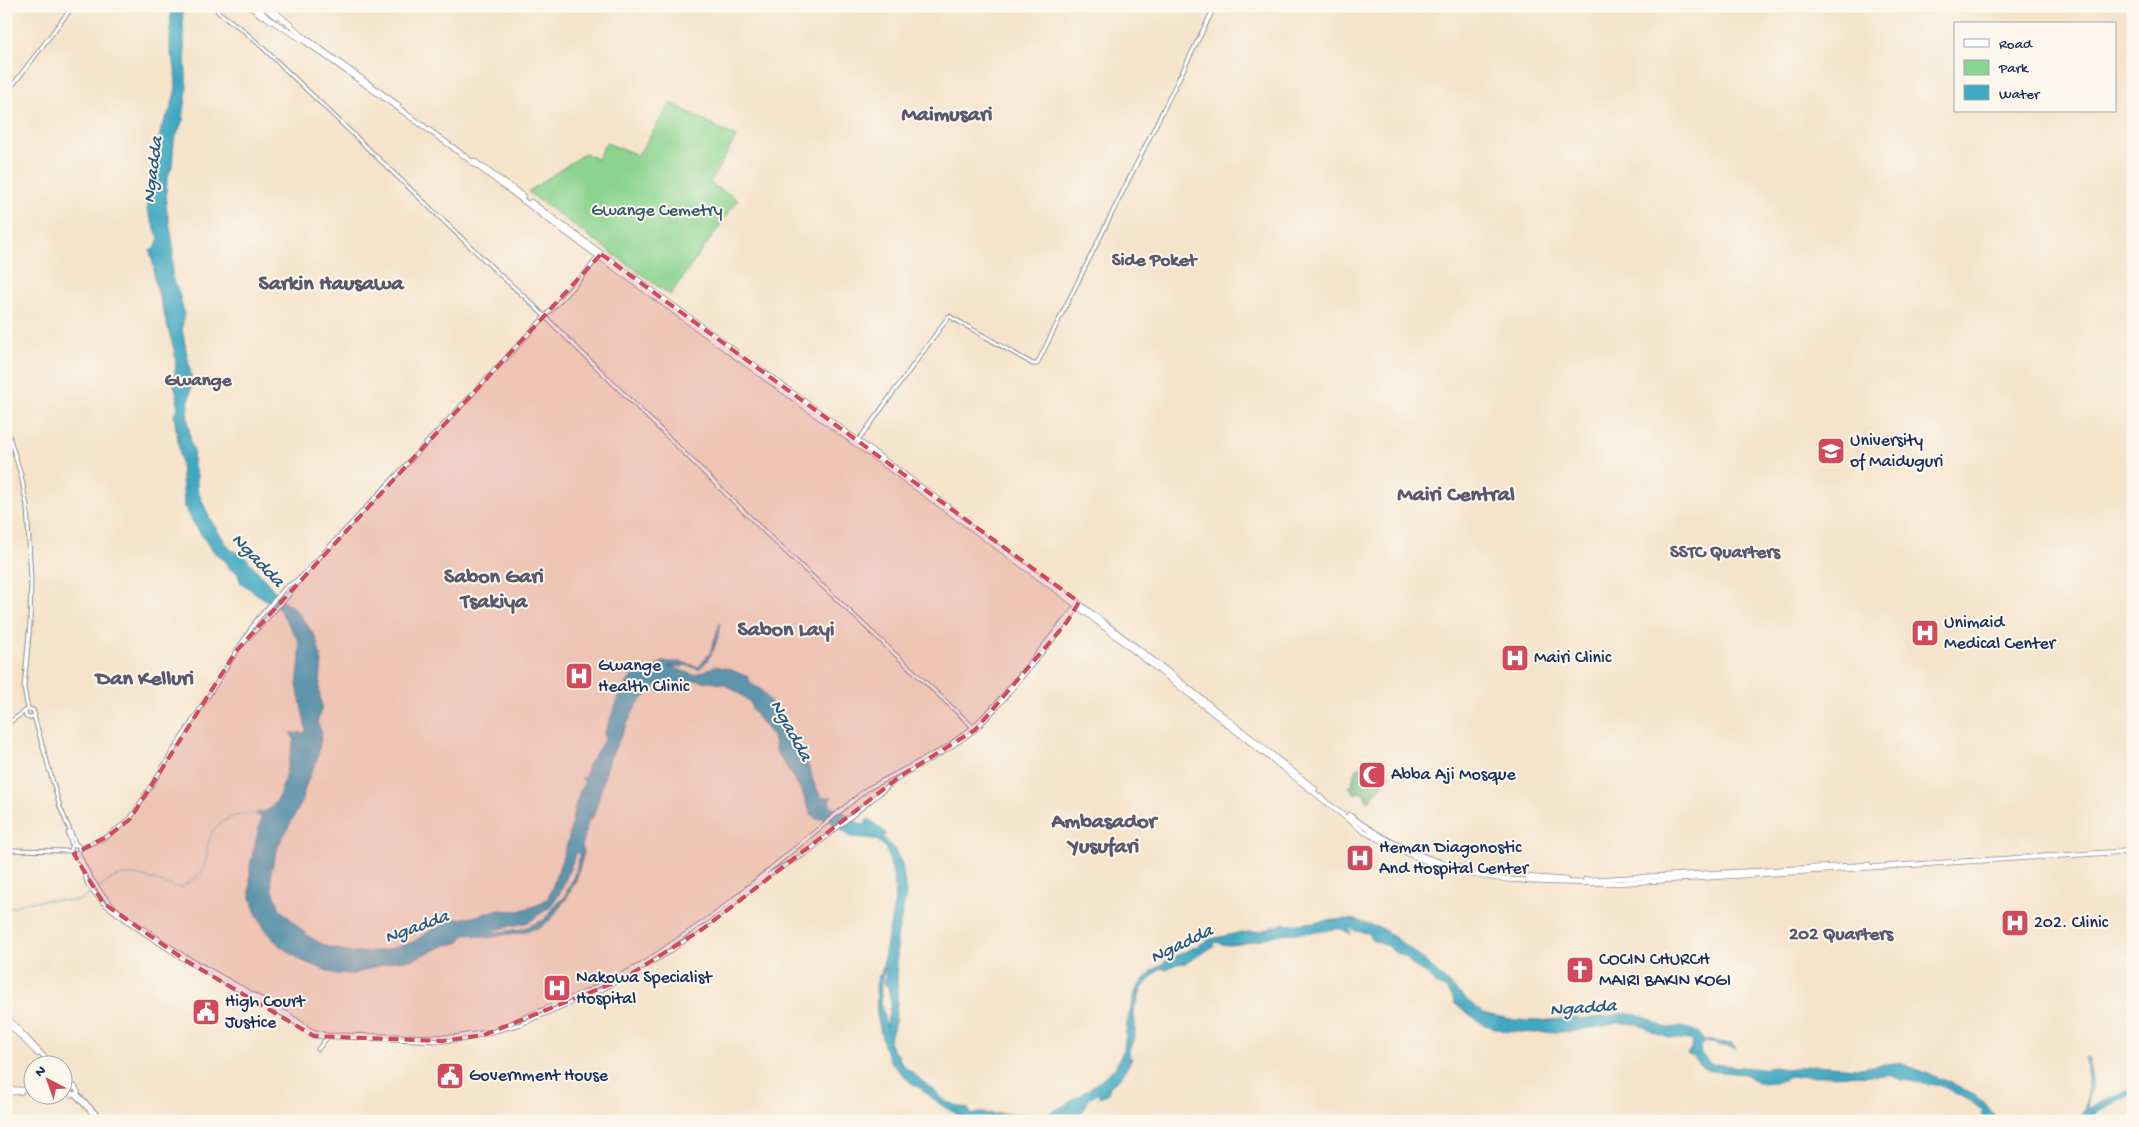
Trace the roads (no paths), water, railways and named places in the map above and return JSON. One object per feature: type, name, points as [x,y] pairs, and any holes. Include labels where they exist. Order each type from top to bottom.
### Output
[{"type":"highway","points":[[249,6],[451,146],[1079,605]]},
{"type":"highway","points":[[269,6],[304,37]]},
{"type":"highway","points":[[260,8],[304,37],[600,255],[858,441],[1079,605],[1350,818],[1410,852],[1474,872],[1538,880],[1562,880],[1622,879],[2133,850]]},
{"type":"highway","points":[[260,8],[267,18],[306,42],[340,68]]},
{"type":"main road","points":[[6,94],[73,6]]},
{"type":"main road","points":[[216,6],[218,12],[262,47],[545,317],[763,530],[973,727]]},
{"type":"main road","points":[[858,441],[949,316],[1018,356],[1037,364],[1215,6]]},
{"type":"main road","points":[[237,650],[287,597],[304,574],[545,317],[600,255]]},
{"type":"main road","points":[[6,426],[20,470],[27,506],[30,608],[24,688],[26,717],[29,718],[37,730]]},
{"type":"main road","points":[[6,850],[75,849],[96,842],[119,829],[130,819],[193,721],[223,670],[264,611],[281,592],[304,574]]},
{"type":"main road","points":[[75,849],[94,882],[113,907],[172,949],[286,1013],[315,1032],[326,1035],[430,1037],[470,1035],[495,1030],[615,979],[641,965],[718,912],[849,803],[885,778],[941,751],[973,727],[996,704],[1079,605]]},
{"type":"main road","points":[[6,725],[27,710],[33,710],[37,730],[67,825],[88,884],[96,897],[141,931],[185,960],[284,1015],[314,1036],[327,1038],[461,1040],[521,1024],[603,989],[661,958],[720,915],[766,876],[805,854],[902,775],[945,751],[975,730],[998,706],[1079,605]]},
{"type":"main road","points":[[29,718],[34,716]]},
{"type":"main road","points":[[6,1016],[41,1054]]},
{"type":"main road","points":[[6,1022],[40,1054]]},
{"type":"main road","points":[[318,1050],[327,1038]]},
{"type":"main road","points":[[6,1091],[22,1091]]},
{"type":"main road","points":[[73,1091],[99,1121]]},
{"type":"main road","points":[[73,1091],[103,1121]]},
{"type":"water","points":[[171,6],[182,6],[187,89],[183,120],[174,141],[172,167],[167,178],[166,206],[173,243],[172,278],[179,293],[184,314],[182,329],[191,375],[191,389],[187,411],[191,445],[194,450],[193,463],[197,475],[197,489],[211,521],[230,549],[246,558],[285,603],[297,611],[315,636],[322,662],[319,692],[322,707],[317,722],[322,733],[317,759],[306,785],[300,806],[279,844],[271,871],[272,888],[280,909],[308,936],[328,947],[355,953],[387,950],[413,942],[455,919],[473,917],[496,910],[519,911],[537,905],[548,898],[568,841],[578,796],[585,782],[581,778],[585,778],[588,765],[605,739],[604,733],[619,697],[629,680],[642,667],[649,669],[663,662],[681,662],[699,667],[710,653],[720,623],[714,648],[699,669],[685,665],[682,667],[669,666],[694,675],[715,666],[729,669],[748,677],[751,684],[760,689],[775,707],[794,737],[793,744],[804,757],[816,787],[823,798],[832,796],[829,802],[832,807],[841,810],[866,826],[866,821],[869,819],[886,833],[885,836],[882,836],[893,847],[902,864],[906,895],[897,937],[897,1003],[895,1022],[889,1042],[902,1064],[947,1102],[968,1109],[972,1115],[979,1113],[1045,1115],[1066,1105],[1097,1083],[1115,1068],[1124,1049],[1127,1023],[1136,990],[1152,971],[1166,961],[1211,939],[1238,933],[1261,931],[1285,923],[1288,925],[1345,919],[1356,920],[1383,929],[1416,953],[1483,1013],[1515,1020],[1539,1021],[1587,1019],[1627,1013],[1643,1016],[1666,1028],[1680,1027],[1692,1030],[1699,1033],[1704,1040],[1732,1044],[1736,1049],[1706,1042],[1700,1047],[1701,1054],[1711,1064],[1761,1069],[1774,1067],[1786,1069],[1815,1065],[1859,1068],[1893,1063],[1903,1064],[1959,1086],[1984,1102],[1999,1121],[1987,1121],[1982,1115],[1983,1112],[1973,1103],[1942,1086],[1902,1080],[1889,1075],[1791,1077],[1774,1083],[1757,1083],[1745,1074],[1710,1071],[1703,1068],[1693,1057],[1687,1054],[1693,1042],[1690,1040],[1669,1038],[1638,1024],[1620,1023],[1574,1031],[1535,1033],[1504,1031],[1483,1024],[1455,1004],[1452,996],[1445,988],[1435,984],[1430,976],[1412,965],[1407,958],[1393,951],[1390,947],[1372,940],[1368,933],[1356,931],[1349,927],[1351,934],[1341,929],[1332,929],[1281,934],[1239,944],[1230,945],[1217,942],[1214,943],[1214,946],[1186,963],[1177,964],[1166,970],[1160,968],[1141,989],[1133,1009],[1134,1037],[1122,1062],[1132,1057],[1126,1069],[1110,1086],[1105,1095],[1099,1098],[1099,1093],[1090,1098],[1084,1110],[1077,1118],[1070,1121],[969,1121],[941,1105],[919,1087],[911,1083],[891,1063],[884,1047],[877,1014],[876,984],[879,975],[881,975],[895,899],[894,878],[885,847],[875,839],[851,837],[826,818],[816,819],[811,814],[801,790],[777,753],[773,737],[752,710],[750,702],[723,684],[696,680],[663,684],[654,688],[637,704],[609,760],[594,815],[590,821],[590,813],[582,846],[584,853],[576,880],[566,899],[550,920],[541,927],[521,933],[489,938],[469,934],[463,936],[458,943],[446,945],[411,960],[394,961],[350,975],[343,973],[338,975],[302,961],[279,945],[267,933],[255,911],[250,894],[250,865],[261,819],[260,816],[256,815],[258,812],[267,811],[274,805],[279,795],[295,740],[290,733],[305,733],[306,729],[297,685],[300,658],[299,642],[279,609],[241,583],[237,572],[230,569],[225,561],[211,549],[192,521],[184,505],[181,462],[174,415],[178,408],[177,394],[173,382],[176,366],[175,353],[154,278],[150,251],[155,248],[159,238],[147,210],[152,178],[150,171],[156,157],[161,128],[171,108],[176,88],[175,68],[170,50]],"holes":[[[577,851],[580,855],[576,871],[564,898],[558,902],[544,920],[522,929],[493,933],[495,930],[529,922],[550,907],[561,891]],[[887,967],[884,984],[888,986],[891,1003],[886,1027],[881,988]]]},
{"type":"water","points":[[2087,1057],[2090,1060],[2092,1082],[2088,1098],[2088,1109],[2133,1087],[2133,1094],[2100,1110],[2086,1121],[2074,1121],[2085,1111],[2088,1071],[2085,1060]]},
{"type":"waterway","points":[[96,891],[108,881],[123,875],[136,875],[181,888],[196,878],[202,871],[209,840],[216,827],[235,816],[257,814]]},
{"type":"waterway","points":[[6,910],[23,903],[47,900],[77,901],[92,894]]},
{"type":"waterway","name":"Ngadda","points":[[1122,1065],[1128,1057],[1128,1049]]},
{"type":"place","name":"University of Maiduguri","points":[[1831,451]]},
{"type":"place","name":"Unimaid Medical Center","points":[[1925,633]]},
{"type":"place","name":"Mairi Clinic","points":[[1515,658]]},
{"type":"place","name":"Gwange Health Clinic","points":[[579,676]]},
{"type":"place","name":"Abba Aji Mosque","points":[[1372,775]]},
{"type":"place","name":"Heman Diagonostic And Hospital Center","points":[[1360,858]]},
{"type":"place","name":"202. Clinic","points":[[2015,923]]},
{"type":"place","name":"COCIN CHURCH MAIRI BAKIN KOGI","points":[[1580,970]]},
{"type":"place","name":"Nakowa Specialist Hospital","points":[[557,988]]},
{"type":"place","name":"High Court Justice","points":[[206,1012]]},
{"type":"place","name":"Government House","points":[[450,1076]]},
{"type":"district","name":"Maimusari","points":[[947,116]]},
{"type":"district","name":"Side Poket","points":[[1154,261]]},
{"type":"district","name":"Sarkin Hausawa","points":[[331,285]]},
{"type":"district","name":"Gwange","points":[[198,381]]},
{"type":"district","name":"Mairi Central","points":[[1456,496]]},
{"type":"district","name":"SSTC Quarters","points":[[1725,553]]},
{"type":"district","name":"Sabon Gari Tsakiya","points":[[494,590]]},
{"type":"district","name":"Sabon Layi","points":[[786,631]]},
{"type":"district","name":"Dan Kelluri","points":[[145,680]]},
{"type":"district","name":"Ambasador Yusufari","points":[[1104,836]]},
{"type":"district","name":"202 Quarters","points":[[1841,935]]},
{"type":"park label","name":"Gwange Cemetry","points":[[657,211]]}]
